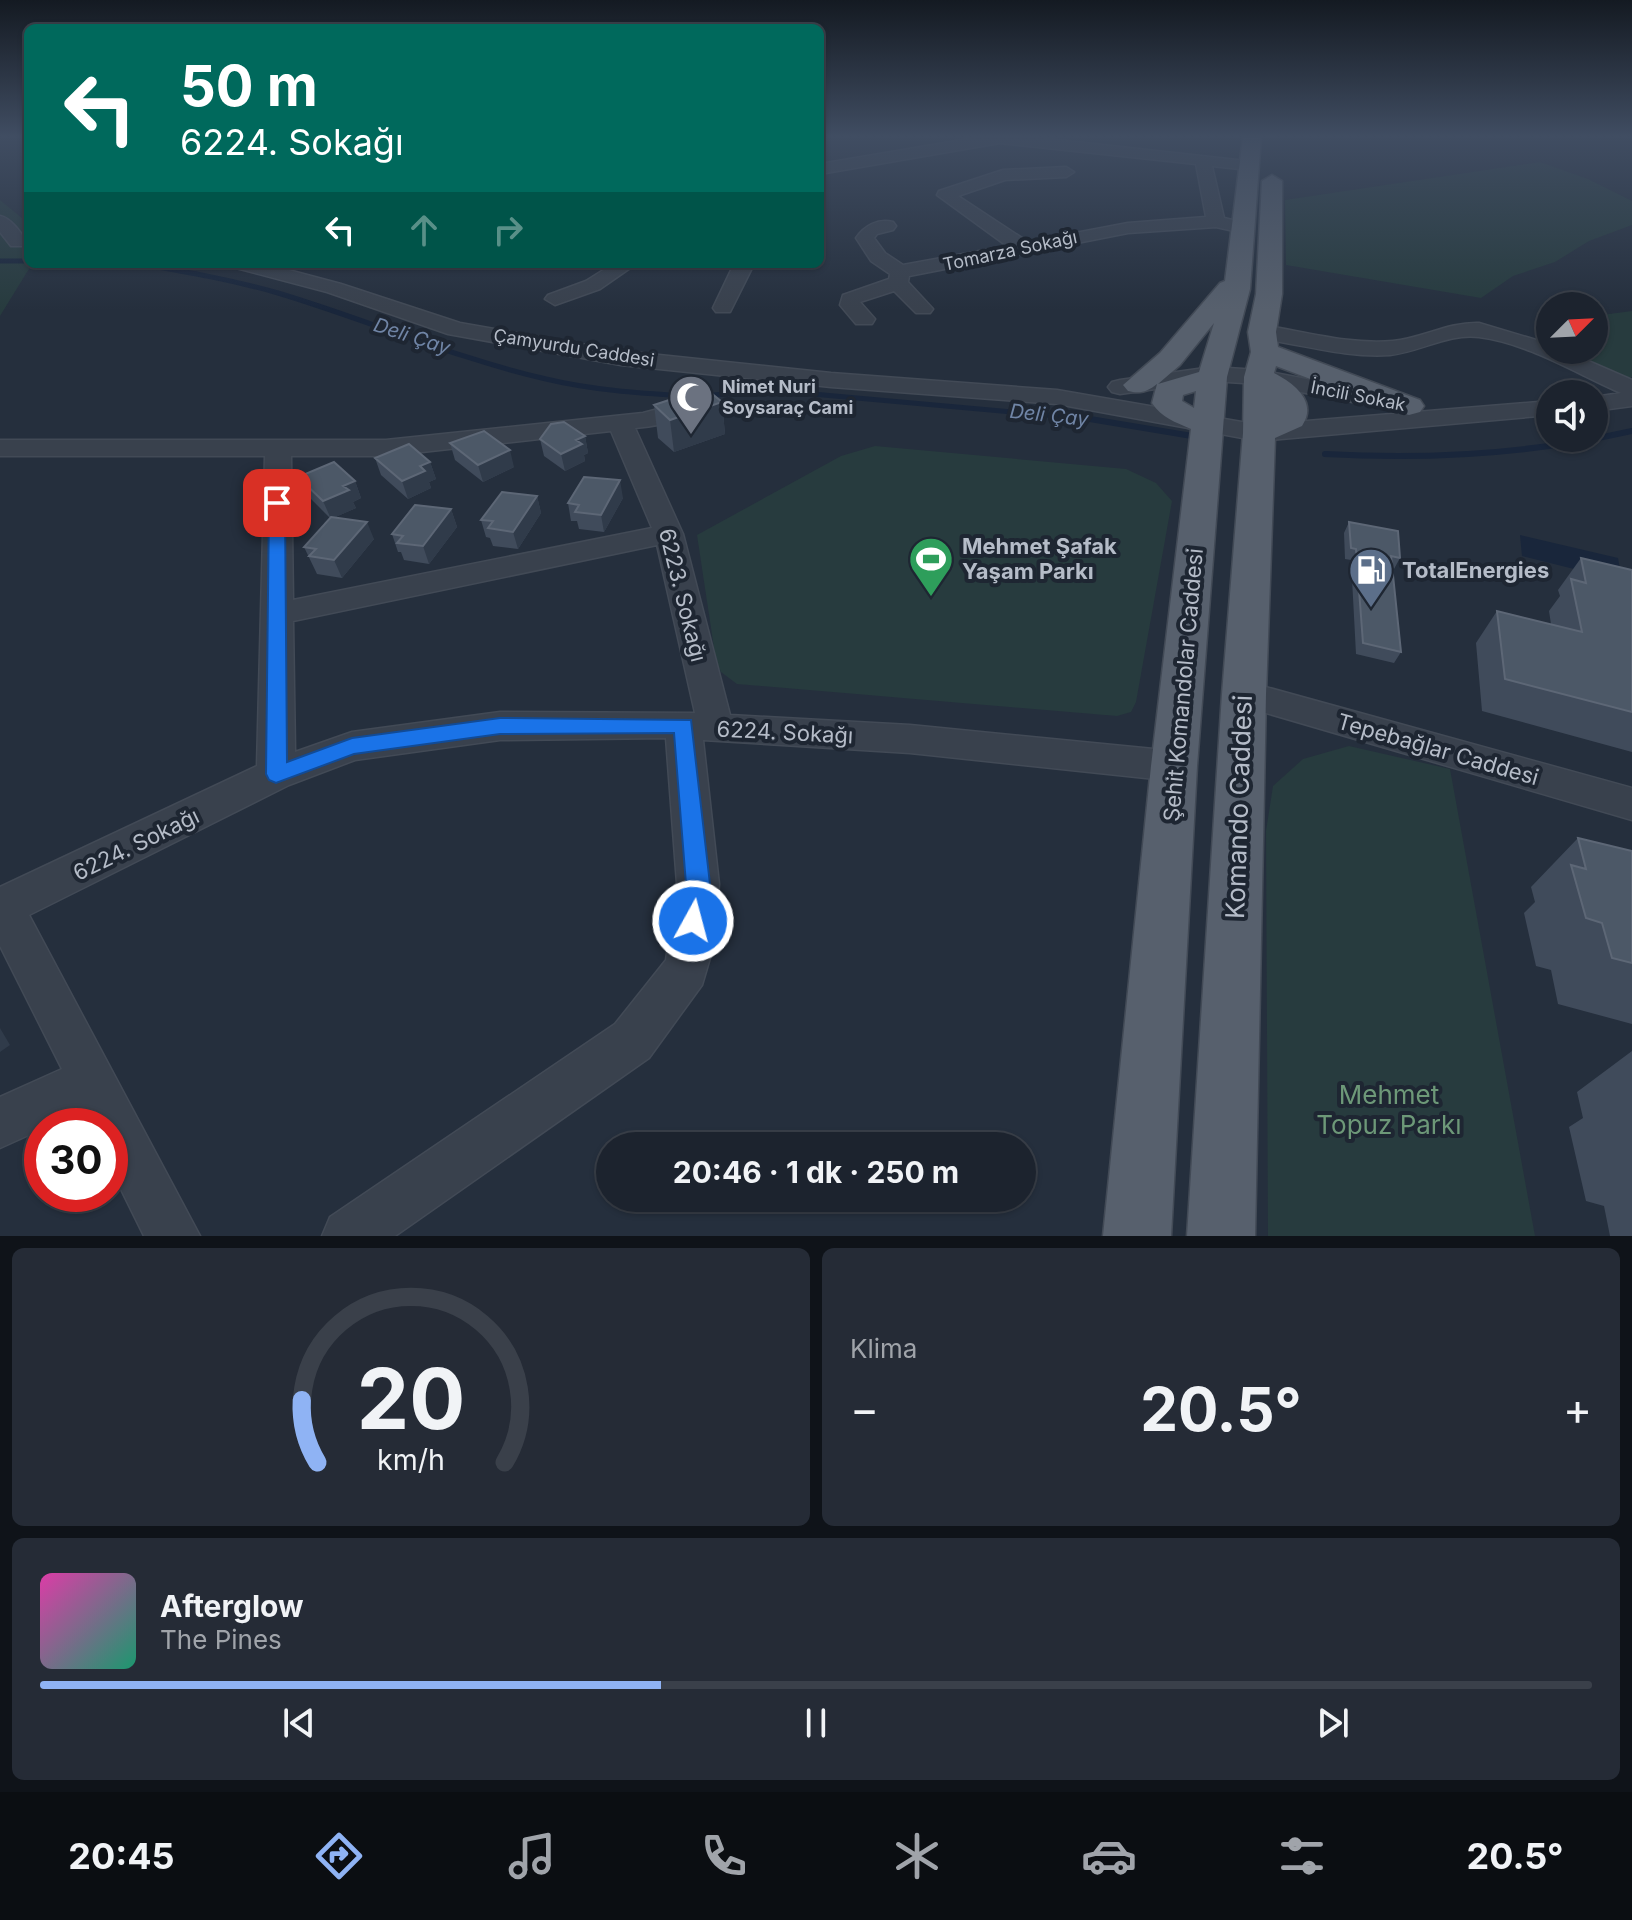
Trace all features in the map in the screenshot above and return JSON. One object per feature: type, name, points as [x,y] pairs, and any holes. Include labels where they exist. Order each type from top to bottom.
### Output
[{"type":"main road","name":"Şehit Komandolar Caddesi","points":[[1241,195],[1229,225],[1239,276],[1242,363]]},
{"type":"main road","name":"Şehit Komandolar Caddesi","points":[[1137,1236],[1174,766],[1208,424],[1242,363],[1269,294],[1262,195]]},
{"type":"main road","points":[[1138,385],[1188,339],[1239,276]]},
{"type":"main road","points":[[1242,363],[1409,406]]},
{"type":"main road","name":"Komando Caddesi","points":[[1221,1236],[1244,694],[1259,433],[1242,363]]},
{"type":"street","points":[[946,195],[1006,238],[1024,247]]},
{"type":"street","points":[[1217,195],[1229,225]]},
{"type":"street","points":[[0,221],[15,242]]},
{"type":"street","name":"Tomarza Sokağı","points":[[864,319],[850,305],[850,299],[899,278],[1024,247],[1128,228],[1229,225]]},
{"type":"street","points":[[887,226],[871,230],[865,238],[923,309]]},
{"type":"street","name":"Çamyurdu Caddesi","points":[[258,268],[334,288],[456,329],[621,358],[831,380],[1057,397],[1259,433]]},
{"type":"street","points":[[555,299],[593,285],[620,268]]},
{"type":"street","points":[[723,308],[742,268]]},
{"type":"street","points":[[1477,330],[1490,324],[1500,312]]},
{"type":"street","name":"Çamyurdu Caddesi","points":[[1057,397],[1138,385],[1242,363],[1404,345],[1459,330],[1477,330]]},
{"type":"street","points":[[1477,330],[1506,337],[1632,389]]},
{"type":"street","points":[[0,448],[386,448],[620,423],[670,414],[693,403],[707,391],[718,368]]},
{"type":"street","points":[[1608,402],[1632,399]]},
{"type":"street","name":"İncili Sokak","points":[[1409,406],[1456,415]]},
{"type":"street","name":"İncili Sokak","points":[[1259,433],[1536,409]]},
{"type":"street","name":"6223. Sokağı","points":[[349,1236],[632,1041],[686,970],[693,941],[698,884],[700,727],[669,534],[620,423]]},
{"type":"street","points":[[276,774],[278,448]]},
{"type":"street","points":[[277,614],[669,534]]},
{"type":"street","name":"Tepebağlar Caddesi","points":[[1244,694],[1632,804]]},
{"type":"street","name":"6224. Sokağı","points":[[2,908],[276,774],[352,746],[500,726],[700,727],[910,739],[1174,766]]},
{"type":"street","points":[[2,908],[173,1236]]},
{"type":"street","points":[[0,1123],[93,1080]]},
{"type":"green space","points":[[1321,195],[1619,195],[1632,201],[1632,225],[1589,241],[1555,262],[1513,276],[1481,298],[1286,265],[1285,200]]},
{"type":"green space","points":[[0,200],[24,220],[24,268],[30,268],[0,316]]},
{"type":"green space","points":[[1632,311],[1632,377],[1625,379],[1594,364],[1608,364],[1608,314]]},
{"type":"green space","name":"Mehmet Şafak Yaşam Parkı","points":[[875,446],[1126,469],[1156,483],[1172,501],[1136,702],[1131,712],[1117,716],[737,684],[721,672],[716,661],[697,535],[841,456]]},
{"type":"green space","name":"Mehmet Topuz Parkı","points":[[1349,746],[1450,769],[1535,1236],[1268,1236],[1266,831],[1273,786],[1303,759]]},
{"type":"water","points":[[1520,535],[1618,558],[1622,581],[1522,556]]},
{"type":"building","points":[[705,388],[722,402],[670,420],[654,405]]},
{"type":"building","points":[[564,422],[585,436],[576,440],[582,444],[561,454],[540,439],[551,424]]},
{"type":"building","points":[[484,431],[510,450],[478,465],[450,443]]},
{"type":"building","points":[[409,444],[430,462],[420,466],[425,471],[402,481],[375,458]]},
{"type":"building","points":[[334,462],[355,481],[343,486],[349,490],[323,501],[298,477]]},
{"type":"building","points":[[584,477],[620,480],[601,515],[575,512],[579,505],[568,503]]},
{"type":"building","points":[[502,492],[537,496],[513,532],[488,528],[493,521],[481,520]]},
{"type":"building","points":[[415,505],[451,509],[423,546],[397,543],[403,536],[392,534]]},
{"type":"building","points":[[331,517],[367,522],[334,560],[309,556],[316,549],[304,547]]},
{"type":"building","points":[[1349,522],[1398,531],[1400,558],[1391,556],[1401,652],[1363,643],[1356,549],[1351,548]]},
{"type":"building","points":[[1581,558],[1632,570],[1632,712],[1505,679],[1497,611],[1582,632],[1571,579],[1586,583]]},
{"type":"building","points":[[1578,838],[1632,851],[1632,963],[1612,958],[1602,923],[1586,918],[1571,865],[1586,869]]},
{"type":"waterway","name":"Deli Çay","points":[[0,261],[24,261]]},
{"type":"waterway","name":"Deli Çay","points":[[162,268],[278,293],[478,360],[546,379],[598,388],[685,396]]},
{"type":"waterway","name":"Deli Çay","points":[[714,395],[768,390],[1090,419]]},
{"type":"waterway","name":"Deli Çay","points":[[1078,417],[1090,419]]},
{"type":"waterway","name":"Deli Çay","points":[[1090,419],[1192,436]]},
{"type":"waterway","name":"Deli Çay","points":[[1325,454],[1402,456],[1479,453],[1556,445],[1632,431]]},
{"type":"place","name":"Nimet Nuri Soysaraç Cami","points":[[691,436]]},
{"type":"place","name":"Mehmet Şafak Yaşam Parkı","points":[[931,598]]},
{"type":"place","name":"TotalEnergies","points":[[1371,609]]},
{"type":"route","points":[[277,503],[276,774],[352,746],[500,726],[683,726],[698,884],[693,921]]}]
